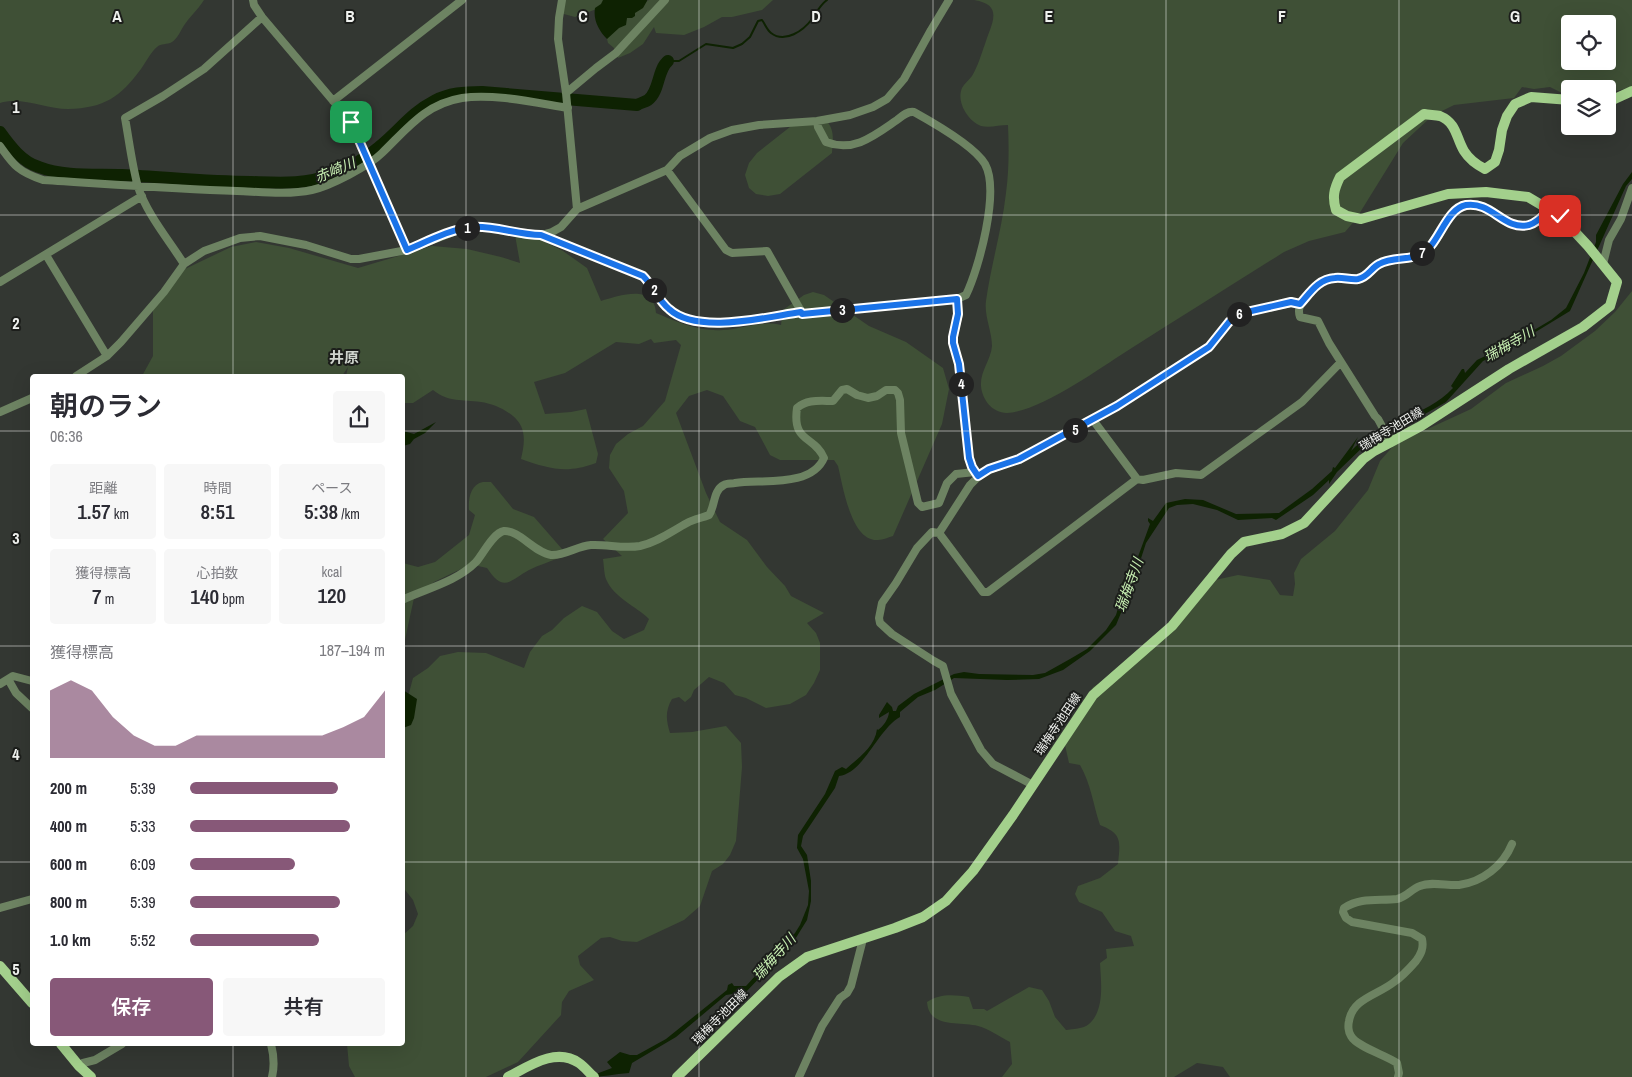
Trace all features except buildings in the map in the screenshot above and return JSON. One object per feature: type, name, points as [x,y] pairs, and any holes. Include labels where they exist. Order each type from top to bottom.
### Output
[{"type":"main road","points":[[1616,98],[1632,91]]},
{"type":"main road","name":"瑞梅寺池田線","points":[[678,1077],[779,977],[807,957],[861,940],[923,917],[946,900],[978,864],[1093,695],[1172,626],[1231,554],[1244,542],[1282,534],[1304,523],[1364,459],[1374,451],[1421,426],[1508,369],[1584,327],[1610,306],[1617,282],[1604,264],[1560,216],[1528,197],[1486,192],[1448,194],[1361,219],[1347,216],[1336,210],[1333,199],[1335,186],[1340,177],[1424,114],[1439,116],[1452,124],[1464,150],[1475,164],[1485,169],[1495,162],[1502,130],[1507,116],[1515,104],[1531,97],[1561,99]]},
{"type":"main road","points":[[0,966],[30,1001]]},
{"type":"main road","points":[[63,1046],[91,1077]]},
{"type":"main road","points":[[508,1077],[551,1057],[565,1057],[579,1063],[594,1077]]},
{"type":"street","points":[[252,0],[262,17],[351,122],[407,250]]},
{"type":"street","points":[[333,101],[462,0]]},
{"type":"street","points":[[562,0],[558,39],[568,108],[577,209]]},
{"type":"street","points":[[566,93],[616,53],[665,0]]},
{"type":"street","points":[[79,374],[107,356],[139,324],[190,258],[226,242],[251,236],[260,236],[306,245],[351,259],[359,259],[407,250],[470,227],[489,228],[527,235],[541,235],[561,227],[577,209],[667,170],[680,156],[710,138],[732,130],[758,125],[817,121],[850,115],[887,100],[904,79],[950,0]]},
{"type":"street","points":[[184,264],[142,196],[138,185],[125,118],[204,69],[262,17]]},
{"type":"street","points":[[0,146],[12,162],[25,174],[43,180],[208,190],[296,192],[314,190],[335,182],[381,154],[418,116],[462,98],[491,98],[568,108]]},
{"type":"street","points":[[541,235],[643,276],[670,310],[683,318],[702,323],[726,323],[801,312],[802,314],[957,299],[966,295],[974,275],[988,216],[990,183],[988,170],[981,158],[955,138],[914,112],[906,114],[871,138],[851,146],[826,142],[817,121]]},
{"type":"street","points":[[667,170],[726,250],[732,253],[767,251],[801,312]]},
{"type":"street","points":[[1604,264],[1609,240],[1621,219],[1632,188]]},
{"type":"street","points":[[0,282],[142,196]]},
{"type":"street","points":[[1391,443],[1340,362],[1318,321],[1300,317],[1298,312],[1300,304],[1313,289],[1326,279],[1358,279],[1366,276],[1380,263],[1419,255],[1428,250],[1454,212],[1464,205],[1483,206],[1503,220],[1514,224],[1529,225],[1550,209]]},
{"type":"street","points":[[46,255],[107,356]]},
{"type":"street","points":[[957,299],[958,314],[953,343],[959,364],[969,458],[977,474]]},
{"type":"street","points":[[405,599],[449,581],[463,573],[477,561],[494,538],[501,532],[506,531],[522,538],[537,549],[550,555],[592,545],[622,548],[640,546],[668,535],[689,522],[709,515],[718,490],[723,485],[799,478],[821,465],[824,458],[821,452],[799,432],[795,421],[797,408],[802,403],[812,400],[833,401],[842,390],[868,398],[877,396],[886,390],[895,390],[898,393],[901,434],[918,503],[922,507],[939,503],[947,483],[956,474],[977,474],[1019,459],[1093,420],[1209,347],[1238,314],[1291,302],[1300,304]]},
{"type":"street","points":[[1093,420],[1137,479],[1143,480],[1176,473],[1201,475],[1302,402],[1340,362]]},
{"type":"street","points":[[0,412],[30,399]]},
{"type":"street","points":[[939,533],[977,474]]},
{"type":"street","points":[[1033,785],[993,764],[973,736],[949,689],[943,666],[892,634],[880,623],[882,603],[917,548],[932,532],[939,533],[983,592],[988,592],[1137,479]]},
{"type":"street","points":[[0,684],[13,676],[30,680]]},
{"type":"street","points":[[8,680],[16,693],[30,706]]},
{"type":"street","points":[[1398,1077],[1397,1063],[1363,1046],[1351,1037],[1348,1025],[1350,1013],[1358,1003],[1393,984],[1408,971],[1421,954],[1422,940],[1412,933],[1352,922],[1346,918],[1343,912],[1344,908],[1357,901],[1397,899],[1420,886],[1429,884],[1459,885],[1472,882],[1497,868],[1507,856],[1512,844]]},
{"type":"street","points":[[0,908],[30,900]]},
{"type":"street","points":[[799,1077],[822,1026],[840,998],[847,993],[851,986],[862,943],[861,940]]},
{"type":"street","points":[[79,1066],[95,1060],[119,1046]]},
{"type":"street","points":[[272,1046],[275,1059],[272,1077]]},
{"type":"shaded area","points":[[0,0],[204,0],[185,23],[175,39],[155,49],[133,79],[118,94],[92,106],[68,109],[16,101],[0,103]]},
{"type":"shaded area","points":[[560,0],[608,0],[602,7],[575,17],[560,13]]},
{"type":"shaded area","points":[[649,0],[773,0],[762,10],[732,17],[722,17],[684,35],[656,33],[654,27],[643,44],[630,53],[618,58],[614,48],[608,43],[606,35],[640,5]]},
{"type":"shaded area","points":[[974,0],[1632,0],[1632,87],[1616,91],[1616,80],[1561,80],[1561,92],[1550,87],[1534,89],[1522,87],[1514,98],[1454,105],[1432,116],[1403,143],[1356,219],[1345,232],[1309,241],[1284,252],[1052,398],[1021,411],[1007,413],[992,408],[983,396],[981,381],[992,346],[986,301],[1006,193],[1009,159],[1008,125],[984,127],[976,124],[964,110],[961,99],[962,88],[976,68],[992,23],[993,11],[990,6]]},
{"type":"shaded area","points":[[825,119],[832,130],[832,153],[780,194],[768,196],[756,194],[749,188],[745,175],[749,163],[757,153],[795,123]]},
{"type":"shaded area","points":[[515,235],[533,236],[563,251],[587,268],[601,301],[626,295],[642,295],[649,298],[654,304],[656,313],[697,328],[714,330],[759,324],[781,325],[783,310],[804,295],[813,292],[824,295],[869,326],[906,342],[943,368],[949,389],[942,424],[893,536],[878,540],[869,538],[861,532],[855,523],[846,499],[838,466],[834,460],[780,460],[770,455],[755,427],[740,421],[723,396],[707,390],[689,396],[676,413],[706,493],[720,522],[747,540],[791,596],[824,613],[807,623],[816,633],[820,643],[820,670],[806,695],[790,704],[766,708],[735,695],[724,683],[709,677],[694,690],[691,697],[685,702],[679,697],[672,699],[668,708],[667,716],[670,733],[692,732],[726,726],[741,743],[742,767],[736,841],[730,855],[723,864],[712,871],[700,906],[684,920],[637,942],[622,941],[610,937],[601,938],[578,956],[580,965],[594,980],[569,991],[562,1002],[561,1015],[518,1062],[486,1077],[355,1077],[349,1066],[347,1046],[405,1046],[405,933],[413,926],[418,914],[413,900],[405,890],[405,708],[413,678],[428,668],[440,656],[458,652],[486,653],[524,668],[530,652],[542,636],[582,606],[597,612],[612,631],[624,639],[644,630],[649,619],[614,591],[605,575],[603,559],[622,556],[603,539],[628,513],[624,491],[609,468],[610,455],[616,444],[628,434],[643,426],[665,401],[681,345],[676,340],[654,343],[651,339],[639,344],[616,342],[565,373],[534,382],[545,414],[586,409],[598,454],[596,463],[576,468],[558,469],[521,459],[524,442],[523,432],[517,420],[507,411],[487,403],[450,399],[433,390],[413,403],[405,403],[405,374],[346,374],[348,367],[343,374],[143,374],[153,356],[153,305],[185,269],[231,247],[256,242],[289,248],[358,268],[432,246],[467,249],[520,263]]},
{"type":"shaded area","points":[[1632,291],[1632,1077],[1230,1077],[1223,1067],[1197,1063],[1174,1077],[1002,1077],[1012,1064],[1010,1042],[978,1026],[939,1020],[929,1011],[927,1002],[942,996],[969,997],[973,1009],[984,1009],[987,1011],[1029,987],[1042,990],[1049,1001],[1055,1017],[1066,1030],[1081,1028],[1089,1024],[1098,1011],[1101,995],[1100,963],[1107,958],[1106,949],[1134,946],[1131,936],[1115,931],[1102,912],[1079,902],[1075,894],[1078,886],[1100,878],[1118,864],[1119,856],[1119,844],[1116,835],[1100,825],[1084,772],[1080,765],[1069,763],[1065,745],[1093,687],[1150,652],[1215,580],[1238,575],[1270,580],[1280,595],[1293,596],[1294,573],[1301,559],[1335,531],[1368,490],[1380,461],[1395,444],[1471,409],[1506,383],[1561,356],[1595,331],[1615,312]]},
{"type":"shaded area","points":[[491,482],[513,509],[534,517],[562,549],[559,558],[533,568],[511,581],[502,583],[487,568],[478,566],[461,569],[434,582],[414,598],[405,640],[405,564],[418,567],[435,562],[469,535],[475,515],[469,510],[469,501],[473,489],[479,483]]},
{"type":"water","points":[[603,0],[647,1],[643,8],[635,13],[635,16],[627,18],[626,25],[619,28],[607,39],[599,29],[595,17],[595,8]]},
{"type":"water","name":"瑞梅寺川","points":[[1632,172],[1632,179],[1626,186],[1570,311],[1504,351],[1483,361],[1446,402],[1384,435],[1374,443],[1365,445],[1337,472],[1329,484],[1329,480],[1313,495],[1276,520],[1272,518],[1238,520],[1217,510],[1193,504],[1177,505],[1169,508],[1146,543],[1132,586],[1116,625],[1090,651],[1063,670],[1039,679],[954,678],[935,690],[918,697],[900,712],[900,717],[892,723],[856,767],[848,773],[839,776],[835,788],[803,836],[801,846],[807,855],[811,881],[811,901],[807,920],[794,941],[746,992],[726,995],[676,1037],[632,1063],[629,1073],[588,1077],[612,1068],[607,1062],[620,1052],[637,1055],[666,1039],[727,990],[728,985],[732,983],[734,986],[746,986],[795,933],[808,905],[809,891],[803,859],[797,848],[798,835],[825,794],[835,771],[842,767],[846,769],[869,747],[876,735],[877,729],[882,727],[888,717],[889,712],[879,718],[887,702],[893,711],[896,711],[898,706],[914,694],[954,674],[964,672],[1033,675],[1045,673],[1087,649],[1106,630],[1116,615],[1123,592],[1122,583],[1125,577],[1128,584],[1150,524],[1148,518],[1153,521],[1166,503],[1185,499],[1203,500],[1236,514],[1279,513],[1312,489],[1332,471],[1333,467],[1335,468],[1358,437],[1351,451],[1374,433],[1442,398],[1453,388],[1451,386],[1462,369],[1464,369],[1465,373],[1477,360],[1512,343],[1551,320],[1566,308],[1584,273],[1596,242],[1596,235],[1623,184]]},
{"type":"water","points":[[436,422],[425,433],[405,445],[405,432],[414,434]]},
{"type":"water","points":[[405,691],[417,699],[411,725],[405,727]]},
{"type":"waterway","points":[[668,61],[679,61],[706,44],[733,48],[742,44],[750,37],[758,21],[762,20],[770,32],[776,36],[782,37],[794,34],[809,23],[820,6],[827,0]]},
{"type":"waterway","name":"赤崎川","points":[[0,132],[12,148],[27,161],[33,165],[59,172],[218,181],[302,182],[322,178],[357,162],[379,147],[412,116],[445,96],[482,92],[637,105],[652,96],[664,65],[668,61]]},
{"type":"district","name":"井原","points":[[344,357]]},
{"type":"route","points":[[351,122],[407,250],[470,227],[489,228],[527,235],[541,235],[643,276],[670,310],[683,318],[702,323],[726,323],[801,312],[802,314],[957,299],[959,308],[953,343],[959,364],[969,458],[978,476],[989,469],[1013,462],[1028,455],[1117,406],[1209,347],[1238,314],[1291,302],[1300,304],[1319,283],[1326,279],[1358,279],[1366,276],[1380,263],[1419,255],[1428,250],[1454,212],[1464,205],[1483,206],[1503,220],[1514,224],[1529,225],[1550,209],[1560,216]]}]
